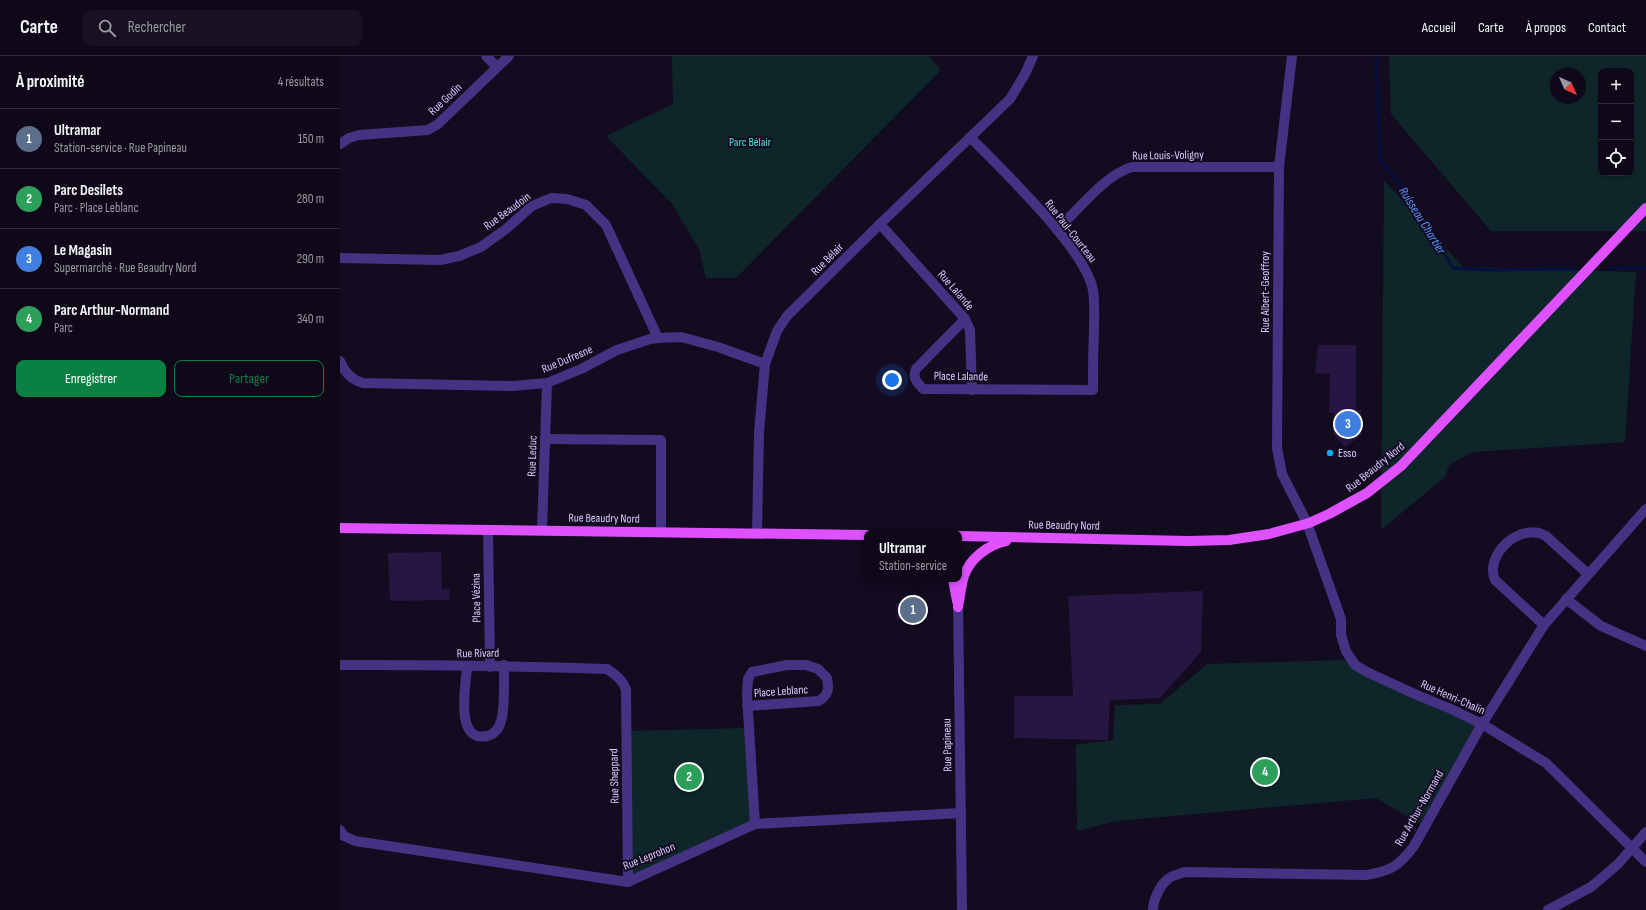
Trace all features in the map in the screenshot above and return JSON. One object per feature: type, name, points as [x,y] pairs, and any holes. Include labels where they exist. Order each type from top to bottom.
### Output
[{"type":"main road","name":"Rue Beaudry Nord","points":[[962,536],[1188,541],[1229,540],[1269,534],[1307,523],[1348,504],[1366,493],[1401,466],[1646,208]]},
{"type":"main road","name":"Rue Beaudry Nord","points":[[340,528],[864,535]]},
{"type":"main road","points":[[958,607],[964,575],[974,560],[988,547],[996,543],[1015,539],[1036,538]]},
{"type":"main road","points":[[954,582],[958,607]]},
{"type":"street","points":[[486,56],[496,67]]},
{"type":"street","name":"Rue Godin","points":[[340,144],[349,138],[359,135],[428,130],[438,124],[509,56]]},
{"type":"street","name":"Rue Bélair","points":[[757,534],[759,432],[764,364],[777,330],[787,316],[1010,99],[1025,74],[1033,56]]},
{"type":"street","name":"Rue Albert-Geoffroy","points":[[1292,56],[1279,167],[1277,448],[1282,474],[1307,523]]},
{"type":"street","name":"Rue Paul-Courteau","points":[[970,137],[1057,230],[1088,274],[1093,290],[1094,308],[1093,390]]},
{"type":"street","name":"Rue Louis-Voligny","points":[[1057,230],[1116,173],[1132,167],[1279,167]]},
{"type":"street","name":"Rue Beaudoin","points":[[340,258],[440,260],[458,256],[480,247],[506,229],[532,206],[551,198],[567,199],[586,205],[606,225],[658,338]]},
{"type":"street","name":"Rue Lalande","points":[[880,224],[965,319],[970,330],[972,390]]},
{"type":"street","name":"Place Lalande","points":[[965,319],[926,358],[914,373],[915,381],[924,389],[1093,390]]},
{"type":"street","name":"Rue Dufresne","points":[[340,361],[343,370],[356,381],[363,383],[512,386],[547,383],[581,369],[618,350],[650,339],[681,337],[718,347],[764,364]]},
{"type":"street","name":"Rue Leduc","points":[[542,530],[547,383]]},
{"type":"street","points":[[545,439],[661,440],[661,532]]},
{"type":"street","name":"Rue Arthur-Normand","points":[[1153,910],[1159,891],[1168,878],[1185,872],[1366,875],[1385,871],[1403,860],[1414,846],[1482,724],[1544,625],[1646,509]]},
{"type":"street","name":"Rue Henri-Chalin","points":[[1307,523],[1341,619],[1342,635],[1346,651],[1355,664],[1369,673],[1482,724],[1546,763],[1646,862]]},
{"type":"street","name":"Place Vézina","points":[[488,530],[490,667]]},
{"type":"street","points":[[1544,625],[1495,580],[1492,574],[1493,564],[1502,549],[1518,535],[1528,532],[1539,532],[1546,536],[1588,574]]},
{"type":"street","name":"Rue Papineau","points":[[958,582],[962,910]]},
{"type":"street","points":[[1566,599],[1601,626],[1646,646]]},
{"type":"street","name":"Rue Rivard","points":[[340,665],[607,668],[615,674]]},
{"type":"street","name":"Place Leblanc","points":[[747,706],[819,701],[829,690],[827,678],[818,670],[806,665],[787,665],[752,672],[748,679],[747,706],[755,824]]},
{"type":"street","points":[[467,667],[464,715],[466,726],[471,732],[477,735],[485,736],[494,734],[502,720],[504,666]]},
{"type":"street","name":"Rue Sheppard","points":[[615,674],[623,682],[626,690],[628,882]]},
{"type":"street","name":"Rue Leprohon","points":[[342,833],[354,841],[628,882],[755,824],[961,813]]},
{"type":"street","points":[[1548,910],[1591,887],[1618,864],[1646,832]]},
{"type":"green space","name":"Parc Bélair","points":[[672,56],[929,56],[941,70],[736,278],[706,278],[699,249],[672,204],[606,136],[673,104]]},
{"type":"green space","points":[[1389,56],[1646,56],[1646,231],[1491,231],[1391,114]]},
{"type":"green space","points":[[1384,180],[1463,267],[1636,272],[1625,442],[1473,452],[1449,465],[1445,477],[1381,530]]},
{"type":"green space","points":[[1344,660],[1482,724],[1421,824],[1376,798],[1116,821],[1077,831],[1076,745],[1113,740],[1115,705],[1160,704],[1207,664]]},
{"type":"green space","points":[[748,728],[755,824],[628,882],[626,731]]},
{"type":"building","points":[[1318,345],[1356,345],[1356,410],[1361,410],[1362,435],[1345,447],[1333,434],[1334,413],[1329,412],[1330,374],[1315,373]]},
{"type":"building","points":[[441,552],[442,590],[450,588],[449,600],[390,601],[388,553]]},
{"type":"building","points":[[1203,591],[1201,652],[1160,698],[1110,700],[1108,740],[1014,738],[1014,696],[1073,696],[1068,596]]},
{"type":"building","points":[[926,601],[927,618],[897,620],[896,603]]},
{"type":"waterway","name":"Ruisseau Chartier","points":[[1376,56],[1380,160],[1405,190],[1453,268],[1488,270],[1575,269]]},
{"type":"waterway","points":[[1610,268],[1646,268]]},
{"type":"place","name":"Le Magasin","points":[[1348,424]]},
{"type":"place","name":"Esso","points":[[1330,453]]},
{"type":"place","name":"Ultramar","points":[[913,610]]},
{"type":"place","name":"Parc Arthur-Normand","points":[[1265,772]]},
{"type":"place","name":"Parc Desilets","points":[[689,777]]}]
